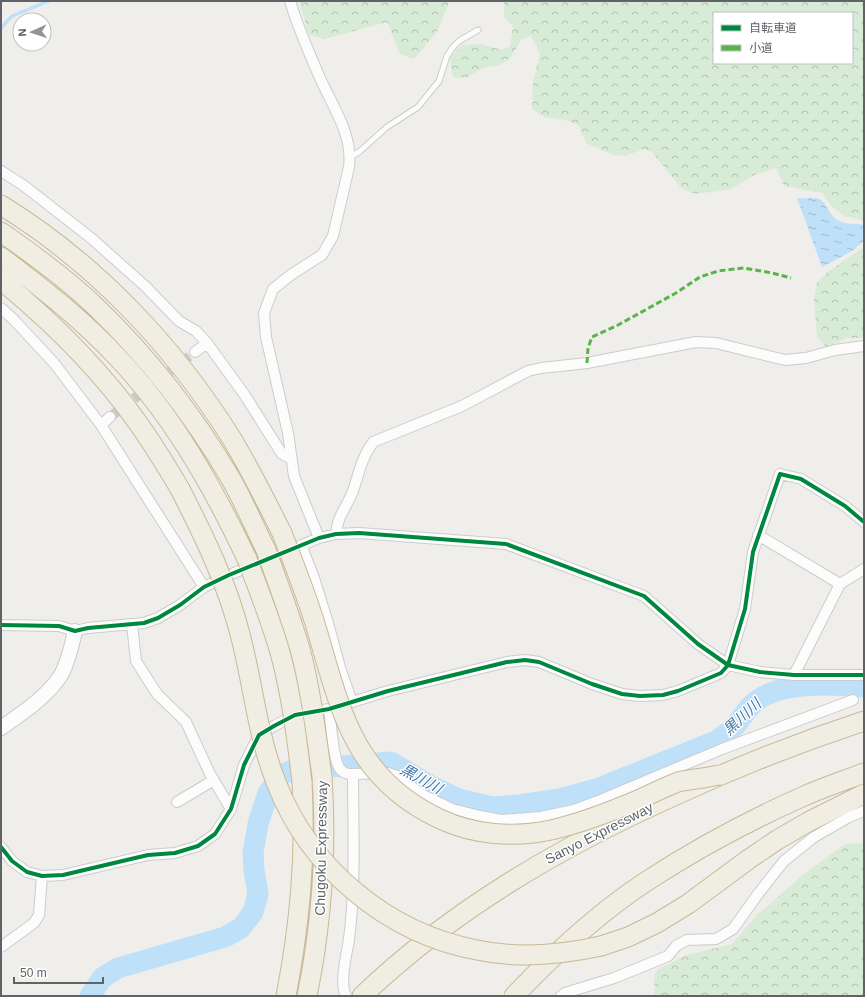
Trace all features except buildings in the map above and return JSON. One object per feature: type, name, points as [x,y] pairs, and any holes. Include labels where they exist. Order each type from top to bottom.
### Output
[{"type":"highway","points":[[1,205],[49,238],[85,267],[131,309],[176,359],[203,396],[232,439],[254,476],[282,532],[308,604],[331,682],[349,730],[370,764],[404,799],[426,813],[450,824],[498,834],[524,834],[550,830],[576,823],[611,811],[678,782],[719,775]]},
{"type":"highway","name":"Chugoku Expressway","points":[[1,232],[76,289],[114,325],[151,365],[189,415],[215,454],[231,480],[266,550],[288,610],[300,650],[310,699],[322,776],[324,806],[323,889],[318,937],[307,996]]},
{"type":"highway","name":"Chugoku Expressway","points":[[1,257],[39,285],[82,322],[118,358],[155,402],[212,488],[246,559],[268,613],[289,691],[302,782],[304,858],[298,929],[286,996]]},
{"type":"highway","points":[[1,280],[56,329],[84,357],[111,388],[149,439],[180,489],[219,570],[230,601],[242,640],[264,746],[276,782],[291,815],[310,845],[332,871],[355,892],[383,913],[411,929],[448,943],[478,951],[512,955],[544,954],[573,952],[601,946],[628,937],[657,923],[688,904],[777,840],[808,822],[864,794]]},
{"type":"highway","name":"Sanyo Expressway","points":[[348,995],[392,968],[452,919],[560,852],[635,813],[719,775],[776,752],[864,721]]},
{"type":"highway","points":[[514,996],[561,949],[609,909],[646,881],[726,834],[802,797],[864,773]]},
{"type":"street","points":[[290,1],[320,78],[347,136],[350,157],[333,236],[322,255],[292,274],[273,289],[264,313],[266,337],[288,433],[294,476],[319,538]]},
{"type":"street","points":[[1,171],[23,185],[91,238],[145,286],[179,321],[196,331],[207,343],[244,394],[282,454],[292,459]]},
{"type":"street","points":[[1,308],[54,363],[101,425],[204,587]]},
{"type":"street","points":[[336,534],[336,524],[352,492],[366,453],[373,442],[462,406],[528,371],[595,362],[696,342],[716,343],[785,360],[806,358],[835,350],[864,346]]},
{"type":"street","points":[[195,352],[207,343]]},
{"type":"street","points":[[101,425],[110,417]]},
{"type":"street","points":[[1,847],[12,861],[27,872],[42,876],[63,875],[148,855],[176,852],[198,846],[215,834],[231,809],[244,765],[259,735],[274,726],[295,715],[329,709],[410,685],[506,662],[525,660],[539,662],[592,684],[622,694],[640,696],[678,691],[721,673],[728,665],[745,609],[753,552],[780,474],[801,479],[845,506],[864,522]]},
{"type":"street","points":[[1,625],[59,626],[75,631],[144,623],[158,618],[180,605],[204,587],[229,574],[319,538],[336,534],[359,533],[506,544],[644,596],[698,644],[728,665],[760,672],[794,675],[864,675]]},
{"type":"street","points":[[758,535],[840,584]]},
{"type":"street","points":[[301,545],[313,575],[341,671],[352,702]]},
{"type":"street","points":[[794,675],[840,584],[864,569]]},
{"type":"street","points":[[132,624],[136,661],[157,694],[186,722],[214,780],[231,809]]},
{"type":"street","points":[[1,728],[48,692],[61,674],[71,648],[75,631]]},
{"type":"street","points":[[329,709],[336,760],[340,769],[346,774],[388,773],[397,776],[422,795],[452,809],[501,820],[541,817],[574,810],[722,749],[853,700]]},
{"type":"street","points":[[348,995],[343,978],[351,921],[353,882],[353,774]]},
{"type":"street","points":[[177,802],[214,780]]},
{"type":"street","points":[[561,996],[565,993],[614,978],[668,956],[676,946],[687,940],[716,939],[733,929],[784,861],[814,837],[849,817],[864,811]]},
{"type":"street","points":[[1,947],[34,923],[39,914],[42,876]]},
{"type":"lane","points":[[350,157],[359,152],[388,127],[418,107],[439,81],[447,56],[453,47],[459,41],[478,30]]},
{"type":"green space","points":[[299,1],[449,2],[437,32],[414,59],[400,54],[387,22],[325,39],[309,35]]},
{"type":"green space","points":[[503,1],[864,1],[864,221],[845,216],[831,206],[822,193],[784,186],[776,168],[754,175],[731,189],[696,194],[682,189],[652,152],[644,149],[625,156],[613,155],[586,143],[579,126],[569,121],[545,117],[532,109],[533,82],[540,53],[531,36],[522,39],[511,57],[502,64],[483,68],[466,78],[453,77],[450,58],[462,45],[481,44],[502,50],[510,46],[513,27],[504,17]]},
{"type":"green space","points":[[864,247],[864,338],[847,338],[826,347],[817,336],[814,300],[817,282],[829,271]]},
{"type":"green space","points":[[864,843],[864,996],[654,996],[655,973],[660,968],[687,955],[732,944],[757,915],[804,874],[845,844]]},
{"type":"water","points":[[797,198],[819,199],[825,204],[837,220],[845,223],[864,225],[864,241],[852,251],[822,267]]},
{"type":"waterway","points":[[1,28],[12,16],[49,1]]},
{"type":"waterway","name":"黒川川","points":[[90,996],[102,978],[118,968],[225,937],[241,928],[253,912],[258,894],[253,853],[258,824],[268,793],[282,774],[294,770],[391,762],[431,786],[459,799],[492,807],[520,805],[559,799],[599,788],[716,741],[731,730],[755,702],[778,690],[792,687],[822,685],[864,687]]},
{"type":"tunnel","points":[[110,417],[195,352]]},
{"type":"marked path","points":[[587,363],[588,348],[592,337],[618,325],[676,293],[700,277],[718,271],[744,268],[791,278]]},
{"type":"cycle path","points":[[1,847],[12,861],[27,872],[42,876],[63,875],[148,855],[175,853],[198,846],[215,834],[231,809],[244,765],[259,735],[274,726],[295,715],[329,709],[388,691],[507,662],[525,660],[539,662],[592,684],[622,694],[640,696],[663,695],[678,691],[721,673],[728,665],[745,609],[753,552],[780,474],[801,479],[845,506],[864,522]]},
{"type":"cycle path","points":[[1,625],[59,626],[75,631],[88,628],[144,623],[158,618],[180,605],[204,587],[229,575],[319,538],[336,534],[359,533],[506,544],[644,596],[698,644],[728,665],[760,672],[794,675],[864,675]]}]
